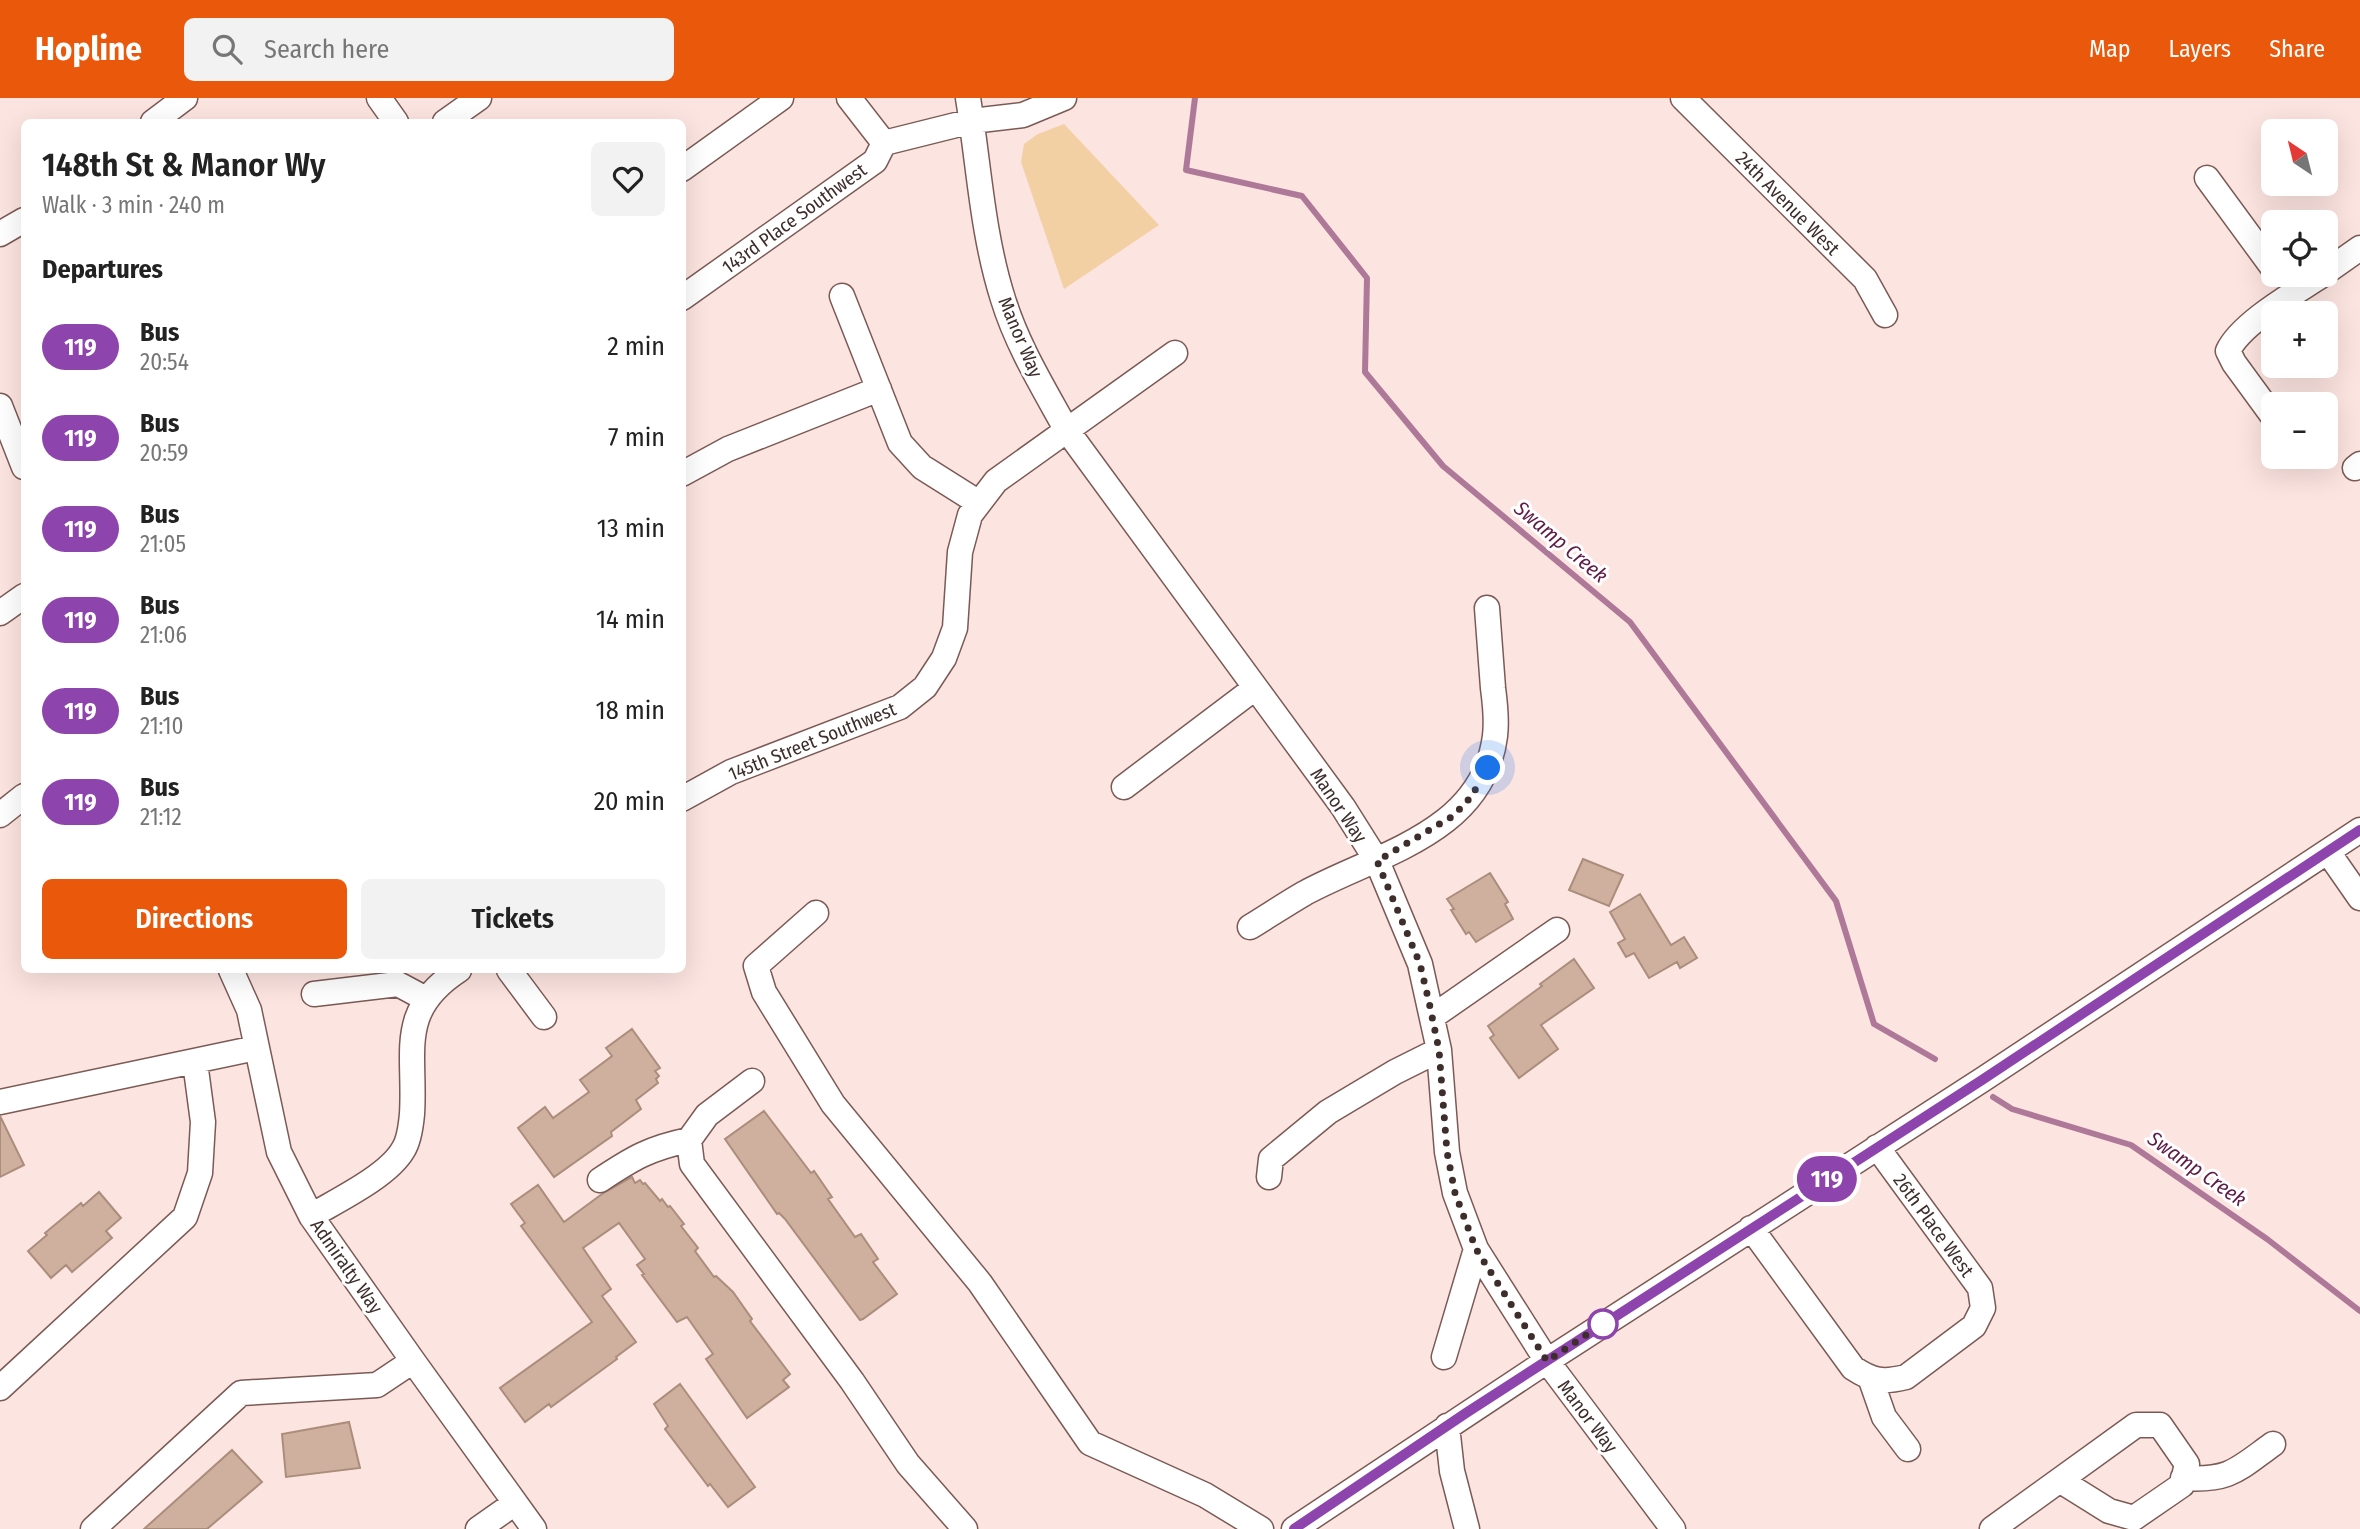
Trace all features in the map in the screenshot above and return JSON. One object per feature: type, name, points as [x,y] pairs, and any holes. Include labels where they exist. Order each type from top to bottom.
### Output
[{"type":"street","points":[[157,119],[184,98]]},
{"type":"street","points":[[379,98],[394,119]]},
{"type":"street","points":[[449,119],[478,98]]},
{"type":"street","points":[[686,166],[781,98]]},
{"type":"street","points":[[849,98],[884,143],[970,109],[1023,115],[1064,98]]},
{"type":"street","name":"24th Avenue West","points":[[1683,98],[1865,279],[1885,315]]},
{"type":"street","name":"Manor Way","points":[[970,109],[981,206],[1003,300],[1031,365],[1066,429],[1343,807],[1377,861],[1420,964],[1439,1050],[1447,1152],[1455,1193],[1476,1249],[1547,1361],[1673,1529]]},
{"type":"street","name":"143rd Place Southwest","points":[[686,295],[875,161],[884,143]]},
{"type":"street","points":[[2207,178],[2261,252]]},
{"type":"street","points":[[0,234],[21,222]]},
{"type":"street","points":[[2338,263],[2360,248]]},
{"type":"street","points":[[2287,287],[2293,295]]},
{"type":"street","points":[[2261,400],[2228,351],[2234,338],[2304,287]]},
{"type":"street","points":[[842,296],[901,443],[922,467],[979,503]]},
{"type":"street","name":"145th Street Southwest","points":[[686,797],[731,772],[900,708],[925,687],[944,658],[955,628],[960,552],[970,515],[996,481],[1175,353]]},
{"type":"street","points":[[686,472],[728,449],[879,389]]},
{"type":"street","points":[[0,405],[18,431],[21,449]]},
{"type":"street","points":[[0,613],[21,598]]},
{"type":"street","points":[[1250,927],[1306,893],[1377,861],[1453,816],[1471,797],[1488,768],[1496,735],[1487,608]]},
{"type":"street","points":[[1124,787],[1255,688]]},
{"type":"street","points":[[0,815],[21,798]]},
{"type":"street","points":[[1294,1529],[1447,1426],[2360,830]]},
{"type":"street","points":[[2328,852],[2360,898]]},
{"type":"street","points":[[816,913],[756,965],[764,992],[833,1104],[980,1283],[1090,1443],[1205,1495],[1261,1529]]},
{"type":"street","points":[[1432,1017],[1557,930]]},
{"type":"street","name":"Admiralty Way","points":[[232,973],[249,1010],[279,1152],[311,1216],[534,1529]]},
{"type":"street","points":[[311,1216],[380,1174],[404,1150],[411,1125],[414,1090],[410,1061],[413,1028],[426,999],[456,973]]},
{"type":"street","points":[[511,973],[544,1017]]},
{"type":"street","points":[[314,993],[398,984],[426,999]]},
{"type":"street","points":[[0,1102],[256,1048]]},
{"type":"street","points":[[1269,1177],[1271,1159],[1328,1112],[1395,1072],[1439,1050]]},
{"type":"street","points":[[0,1388],[184,1217],[200,1173],[203,1122],[195,1062]]},
{"type":"street","points":[[752,1081],[707,1115],[690,1140],[692,1164],[852,1381],[908,1464],[965,1529]]},
{"type":"street","points":[[600,1180],[635,1156],[660,1146],[690,1140]]},
{"type":"street","name":"26th Place West","points":[[1871,1380],[1906,1377],[1974,1326],[1983,1308],[1980,1288],[1877,1147]]},
{"type":"street","points":[[1751,1228],[1853,1367],[1871,1380],[1884,1417],[1908,1449]]},
{"type":"street","points":[[1444,1357],[1476,1249]]},
{"type":"street","points":[[93,1529],[241,1394],[377,1385],[412,1361]]},
{"type":"street","points":[[1992,1529],[2136,1425],[2160,1425],[2187,1464],[2182,1485],[2134,1518],[2109,1511],[2061,1481]]},
{"type":"street","points":[[1447,1426],[1451,1472],[1467,1529]]},
{"type":"street","points":[[2183,1478],[2205,1479],[2231,1475],[2273,1444]]},
{"type":"street","points":[[478,1529],[515,1503]]},
{"type":"shaded area","points":[[1064,124],[1159,225],[1064,289],[1021,162],[1024,144],[1038,134]]},
{"type":"building","points":[[1583,859],[1623,875],[1609,906],[1569,890]]},
{"type":"building","points":[[1490,873],[1508,902],[1505,904],[1513,919],[1476,942],[1469,932],[1466,934],[1447,899]]},
{"type":"building","points":[[1640,894],[1671,945],[1684,937],[1697,958],[1680,968],[1677,962],[1649,978],[1634,953],[1626,957],[1618,943],[1625,939],[1610,912]]},
{"type":"building","points":[[1574,959],[1594,988],[1541,1025],[1558,1049],[1519,1078],[1490,1038],[1494,1035],[1488,1026]]},
{"type":"building","points":[[632,1029],[660,1068],[655,1071],[659,1076],[656,1079],[658,1083],[636,1100],[641,1109],[611,1132],[612,1136],[554,1177],[518,1128],[545,1107],[553,1118],[589,1092],[580,1080],[612,1056],[606,1048]]},
{"type":"building","points":[[764,1111],[811,1173],[814,1171],[832,1197],[828,1199],[855,1237],[861,1234],[878,1259],[873,1262],[897,1294],[863,1319],[860,1320],[785,1219],[777,1214],[725,1139]]},
{"type":"building","points":[[0,1116],[24,1165],[0,1177]]},
{"type":"building","points":[[632,1177],[635,1183],[640,1180],[645,1183],[660,1201],[662,1199],[670,1206],[684,1224],[681,1226],[698,1248],[695,1251],[714,1277],[733,1292],[752,1319],[750,1321],[790,1374],[783,1380],[789,1387],[747,1418],[706,1359],[713,1354],[687,1317],[677,1322],[642,1275],[644,1274],[637,1265],[645,1259],[619,1223],[583,1248],[611,1289],[602,1296],[636,1342],[551,1407],[549,1404],[525,1422],[500,1388],[592,1322],[521,1226],[525,1223],[511,1204],[538,1185],[564,1222],[602,1194]]},
{"type":"building","points":[[99,1192],[121,1218],[106,1231],[112,1238],[72,1272],[66,1265],[51,1278],[28,1251],[81,1203],[83,1206]]},
{"type":"building","points":[[680,1384],[755,1487],[728,1507],[710,1484],[708,1486],[665,1429],[668,1426],[654,1404]]},
{"type":"building","points":[[349,1422],[360,1468],[286,1477],[282,1434]]},
{"type":"building","points":[[232,1450],[262,1482],[207,1529],[144,1529]]},
{"type":"waterway","name":"Swamp Creek","points":[[1195,98],[1186,170],[1302,196],[1367,278],[1365,372],[1443,466],[1630,622],[1836,901],[1874,1024],[1935,1059]]},
{"type":"waterway","name":"Swamp Creek","points":[[1993,1097],[2012,1109],[2131,1145],[2267,1239],[2360,1311]]},
{"type":"bus line","name":"119","points":[[1294,1529],[1466,1413],[1982,1080],[2022,1051],[2360,830]]},
{"type":"route","points":[[1488,768],[1471,797],[1453,816],[1377,861],[1420,964],[1439,1050],[1447,1152],[1455,1193],[1476,1249],[1547,1361],[1603,1324]]}]
